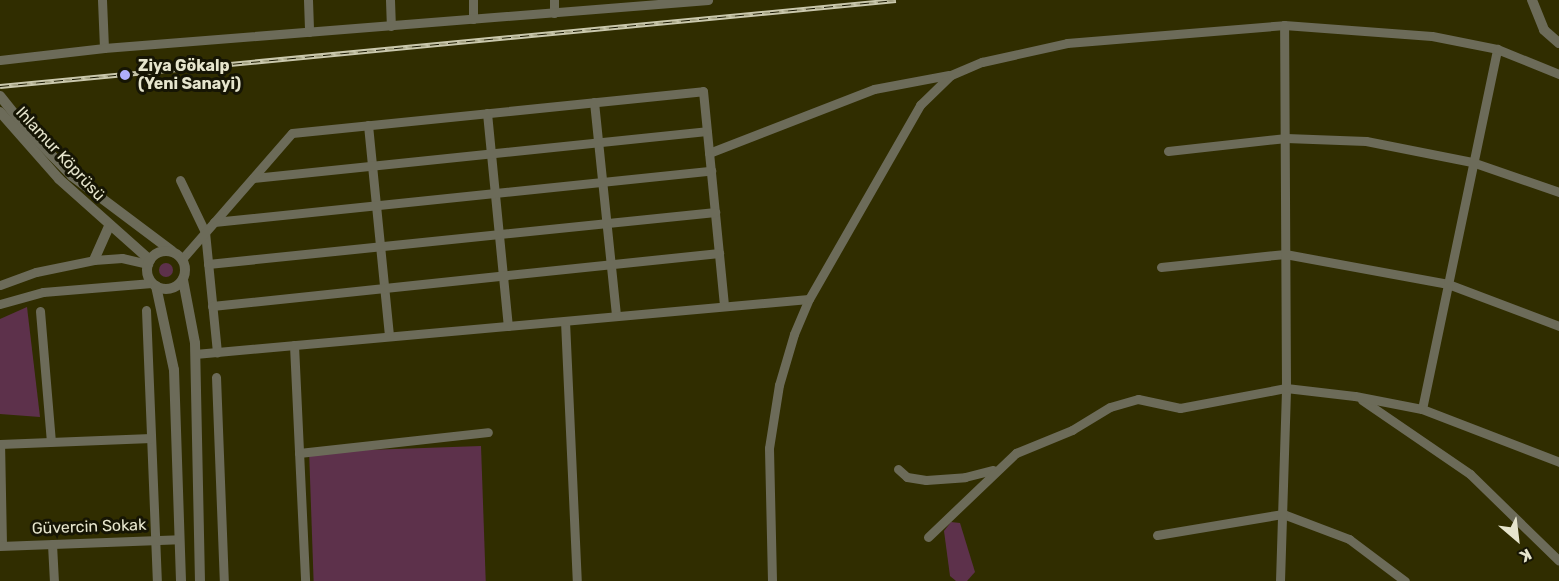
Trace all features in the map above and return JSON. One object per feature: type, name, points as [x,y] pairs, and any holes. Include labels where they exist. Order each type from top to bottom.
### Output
[{"type":"street","points":[[102,0],[104,48]]},
{"type":"street","points":[[308,0],[309,32]]},
{"type":"street","points":[[390,0],[391,26]]},
{"type":"street","points":[[473,0],[473,19]]},
{"type":"street","points":[[554,0],[554,13]]},
{"type":"street","points":[[0,60],[104,48],[554,13],[636,3],[708,0]]},
{"type":"street","points":[[1532,0],[1544,30],[1559,43]]},
{"type":"street","points":[[1280,581],[1286,388],[1284,25]]},
{"type":"street","points":[[709,153],[874,89],[951,75],[982,62],[1067,43],[1284,25],[1399,31],[1497,49],[1559,74]]},
{"type":"street","points":[[1422,409],[1497,49]]},
{"type":"street","points":[[772,581],[768,489],[772,427],[788,350],[809,298],[920,105],[951,75]]},
{"type":"street","points":[[182,258],[292,133],[703,91],[724,306]]},
{"type":"street","name":"Ihlamur Köprüsü","points":[[0,96],[55,161],[110,207],[172,251]]},
{"type":"street","points":[[594,102],[616,316]]},
{"type":"street","name":"Ihlamur Köprüsü","points":[[0,112],[27,145],[99,217],[149,262]]},
{"type":"street","points":[[487,113],[508,326]]},
{"type":"street","points":[[368,125],[389,336]]},
{"type":"street","points":[[253,178],[707,131]]},
{"type":"street","points":[[1168,151],[1286,138],[1384,144],[1472,162],[1559,192]]},
{"type":"street","points":[[214,222],[711,171]]},
{"type":"street","points":[[180,180],[205,232],[217,352]]},
{"type":"street","points":[[208,264],[715,212]]},
{"type":"street","points":[[94,260],[109,226]]},
{"type":"street","points":[[149,262],[158,253],[172,251],[182,258],[186,271],[183,280],[191,310],[195,354],[200,581]]},
{"type":"street","points":[[213,306],[719,254]]},
{"type":"street","points":[[1161,267],[1285,254],[1448,284],[1559,326]]},
{"type":"street","points":[[0,285],[36,272],[94,260],[122,258],[149,262]]},
{"type":"street","points":[[149,262],[154,285],[167,322],[174,370],[181,581]]},
{"type":"street","points":[[0,304],[44,292],[154,285],[171,289],[183,280]]},
{"type":"street","points":[[195,354],[809,298]]},
{"type":"street","points":[[146,310],[157,581]]},
{"type":"street","points":[[40,311],[51,442]]},
{"type":"street","points":[[565,321],[577,581]]},
{"type":"street","points":[[294,345],[305,581]]},
{"type":"street","points":[[216,377],[224,581]]},
{"type":"street","points":[[928,537],[998,469],[1022,449],[1069,431],[1128,401],[1154,400],[1180,408],[1286,388],[1355,396],[1422,409],[1559,462]]},
{"type":"street","points":[[1355,396],[1470,474],[1559,561]]},
{"type":"street","points":[[299,453],[488,432]]},
{"type":"street","points":[[1,546],[0,444],[151,438]]},
{"type":"street","points":[[898,469],[911,478],[937,480],[998,469]]},
{"type":"street","points":[[1157,535],[1283,514],[1349,539],[1405,581]]},
{"type":"street","name":"Güvercin Sokak","points":[[1,546],[179,539]]},
{"type":"street","points":[[52,544],[54,581]]},
{"type":"shaded area","points":[[163,263],[169,263],[173,270],[169,277],[163,277],[159,273],[159,267]]},
{"type":"shaded area","points":[[27,307],[40,417],[0,414],[0,319]]},
{"type":"shaded area","points":[[481,446],[486,581],[314,581],[309,452]]},
{"type":"shaded area","points":[[951,522],[960,523],[975,572],[967,581],[956,581],[950,576],[944,531]]},
{"type":"railway","points":[[0,86],[896,0]]},
{"type":"place","name":"Ziya Gökalp (Yeni Sanayi)","points":[[125,75]]}]
